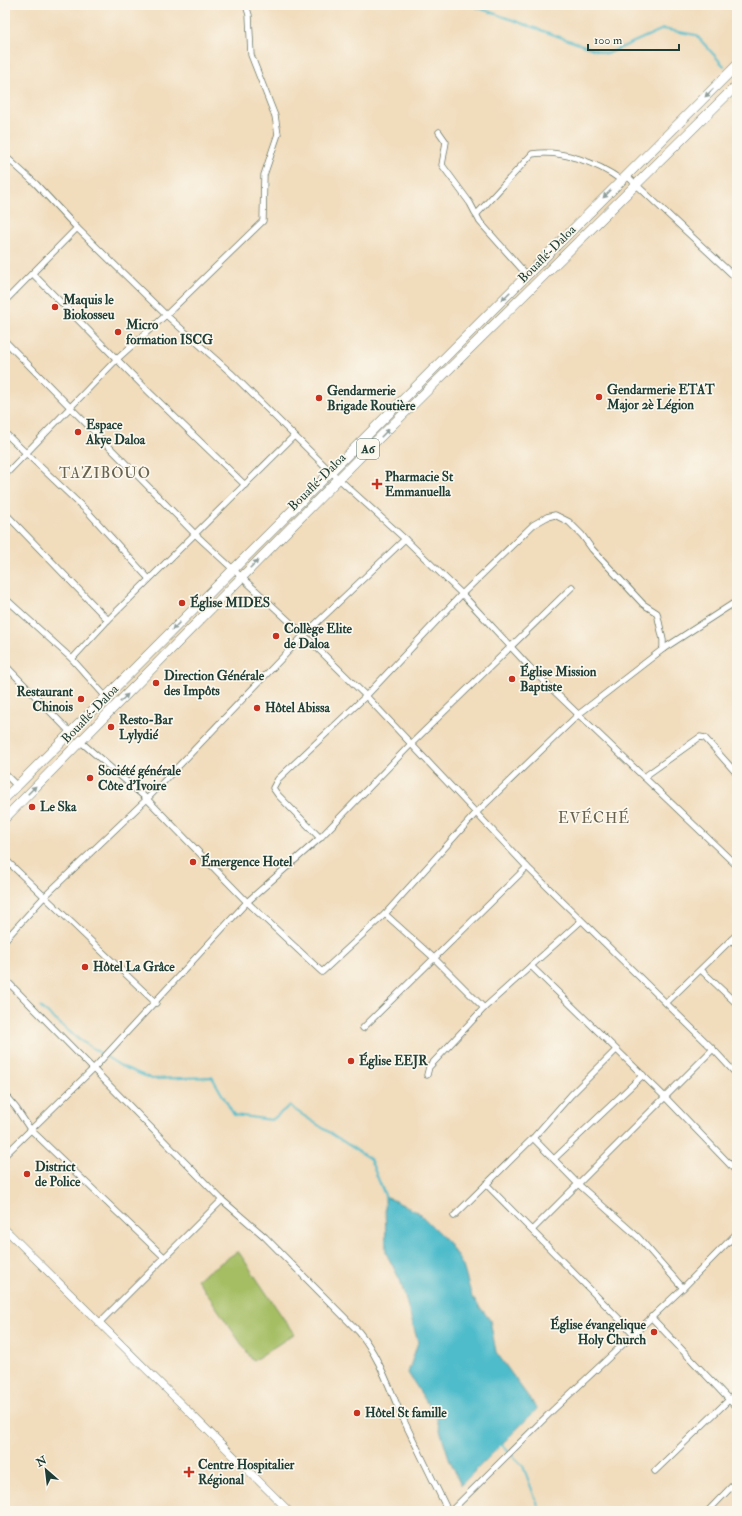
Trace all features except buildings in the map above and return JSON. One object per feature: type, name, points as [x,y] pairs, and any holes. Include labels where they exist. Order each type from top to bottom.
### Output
[{"type":"highway","name":"Bouaflé-Daloa","points":[[5,798],[623,177],[737,65]]},
{"type":"highway","name":"Bouaflé-Daloa","points":[[5,818],[338,479],[737,85]]},
{"type":"street","points":[[5,475],[26,455],[116,360],[166,315],[263,221],[264,175],[278,134],[275,116],[251,55],[249,15],[246,5]]},
{"type":"street","points":[[439,132],[446,142],[442,165],[480,222],[503,250],[527,275]]},
{"type":"street","points":[[476,215],[532,154],[546,154],[584,159],[636,184],[737,279]]},
{"type":"street","points":[[5,156],[36,184],[77,228],[166,315],[231,374],[330,472],[405,539],[462,594],[511,649],[737,866]]},
{"type":"street","points":[[5,301],[77,228]]},
{"type":"street","points":[[33,274],[116,360],[246,485]]},
{"type":"street","points":[[5,341],[195,534],[304,634],[366,696],[412,743],[527,867],[713,1049],[737,1075]]},
{"type":"street","points":[[5,433],[26,455],[47,471],[89,513],[149,579]]},
{"type":"street","points":[[72,659],[108,620],[294,436]]},
{"type":"street","points":[[5,513],[108,620]]},
{"type":"street","points":[[320,838],[273,788],[278,779],[366,696],[462,594],[533,525],[547,517],[555,515],[569,522],[643,604],[657,613],[663,640],[663,649]]},
{"type":"street","points":[[5,940],[44,897],[147,799],[304,634],[405,539]]},
{"type":"street","points":[[5,1155],[93,1069],[156,1003],[247,902],[320,838],[412,743],[511,649],[572,587]]},
{"type":"street","points":[[5,598],[72,659],[106,697]]},
{"type":"street","points":[[81,742],[147,799],[247,902],[322,972],[385,914],[476,813],[578,714],[663,649],[737,600]]},
{"type":"street","points":[[5,665],[70,732]]},
{"type":"street","points":[[644,777],[700,737],[705,738],[737,774]]},
{"type":"street","points":[[5,774],[18,786]]},
{"type":"street","points":[[5,859],[156,1003]]},
{"type":"street","points":[[363,1028],[435,959],[527,867]]},
{"type":"street","points":[[385,914],[435,959],[484,1008]]},
{"type":"street","points":[[427,1075],[429,1067],[484,1008],[581,921]]},
{"type":"street","points":[[666,1003],[737,934]]},
{"type":"street","points":[[732,940],[737,945]]},
{"type":"street","points":[[531,966],[642,1076],[665,1096],[737,1172]]},
{"type":"street","points":[[701,970],[737,1004]]},
{"type":"street","points":[[5,980],[222,1200],[265,1237],[342,1313],[367,1342],[448,1511]]},
{"type":"street","points":[[532,1230],[713,1049]]},
{"type":"street","points":[[454,1216],[533,1138],[571,1095],[616,1050]]},
{"type":"street","points":[[554,1159],[642,1076]]},
{"type":"street","points":[[5,1095],[30,1129],[164,1257]]},
{"type":"street","points":[[533,1138],[578,1184],[638,1237],[683,1288]]},
{"type":"street","points":[[486,1184],[634,1334]]},
{"type":"street","points":[[99,1323],[222,1200]]},
{"type":"street","points":[[5,1229],[289,1511]]},
{"type":"street","points":[[451,1511],[683,1288],[737,1233]]},
{"type":"street","points":[[652,1317],[737,1408]]},
{"type":"street","points":[[655,1471],[737,1392]]},
{"type":"street","points":[[729,1400],[737,1401]]},
{"type":"street","points":[[708,1511],[737,1481]]},
{"type":"green space","points":[[238,1251],[294,1334],[253,1361],[197,1279]]},
{"type":"water","points":[[385,1196],[419,1213],[448,1242],[463,1266],[472,1297],[490,1320],[496,1352],[537,1409],[461,1485],[449,1458],[436,1417],[408,1373],[418,1342],[400,1280],[386,1253]]},
{"type":"waterway","points":[[471,5],[607,54],[663,29],[696,35],[724,66]]},
{"type":"waterway","points":[[40,1007],[78,1039],[121,1066],[152,1079],[212,1077],[234,1115],[272,1120],[289,1106],[370,1159],[386,1198]]},
{"type":"waterway","points":[[500,1443],[523,1466],[540,1511]]},
{"type":"place","name":"Maquis le Biokosseu","points":[[55,307]]},
{"type":"place","name":"Micro formation ISCG","points":[[118,332]]},
{"type":"place","name":"Gendarmerie ETAT Major 2è Légion","points":[[599,397]]},
{"type":"place","name":"Gendarmerie Brigade Routière","points":[[319,398]]},
{"type":"place","name":"Espace Akye Daloa","points":[[78,432]]},
{"type":"place","name":"Pharmacie St Emmanuella","points":[[377,484]]},
{"type":"place","name":"Église MIDES","points":[[182,603]]},
{"type":"place","name":"Collège Elite de Daloa","points":[[276,636]]},
{"type":"place","name":"Église Mission Baptiste","points":[[512,679]]},
{"type":"place","name":"Direction Générale des Impôts","points":[[156,683]]},
{"type":"place","name":"Restaurant Chinois","points":[[81,699]]},
{"type":"place","name":"Hôtel Abissa","points":[[257,708]]},
{"type":"place","name":"Resto-Bar Lylydié","points":[[111,727]]},
{"type":"place","name":"Société générale Côte d’Ivoire","points":[[90,778]]},
{"type":"place","name":"Le Ska","points":[[32,807]]},
{"type":"place","name":"Émergence Hotel","points":[[193,862]]},
{"type":"place","name":"Hôtel La Grâce","points":[[85,967]]},
{"type":"place","name":"Église EEJR","points":[[351,1061]]},
{"type":"place","name":"District de Police","points":[[27,1174]]},
{"type":"place","name":"Église évangelique Holy Church","points":[[654,1332]]},
{"type":"place","name":"Hôtel St famille","points":[[357,1413]]},
{"type":"place","name":"Centre Hospitalier Régional","points":[[189,1472]]},
{"type":"district","name":"TAZIBOUO","points":[[105,473]]},
{"type":"district","name":"EVÉCHÉ","points":[[594,818]]}]
